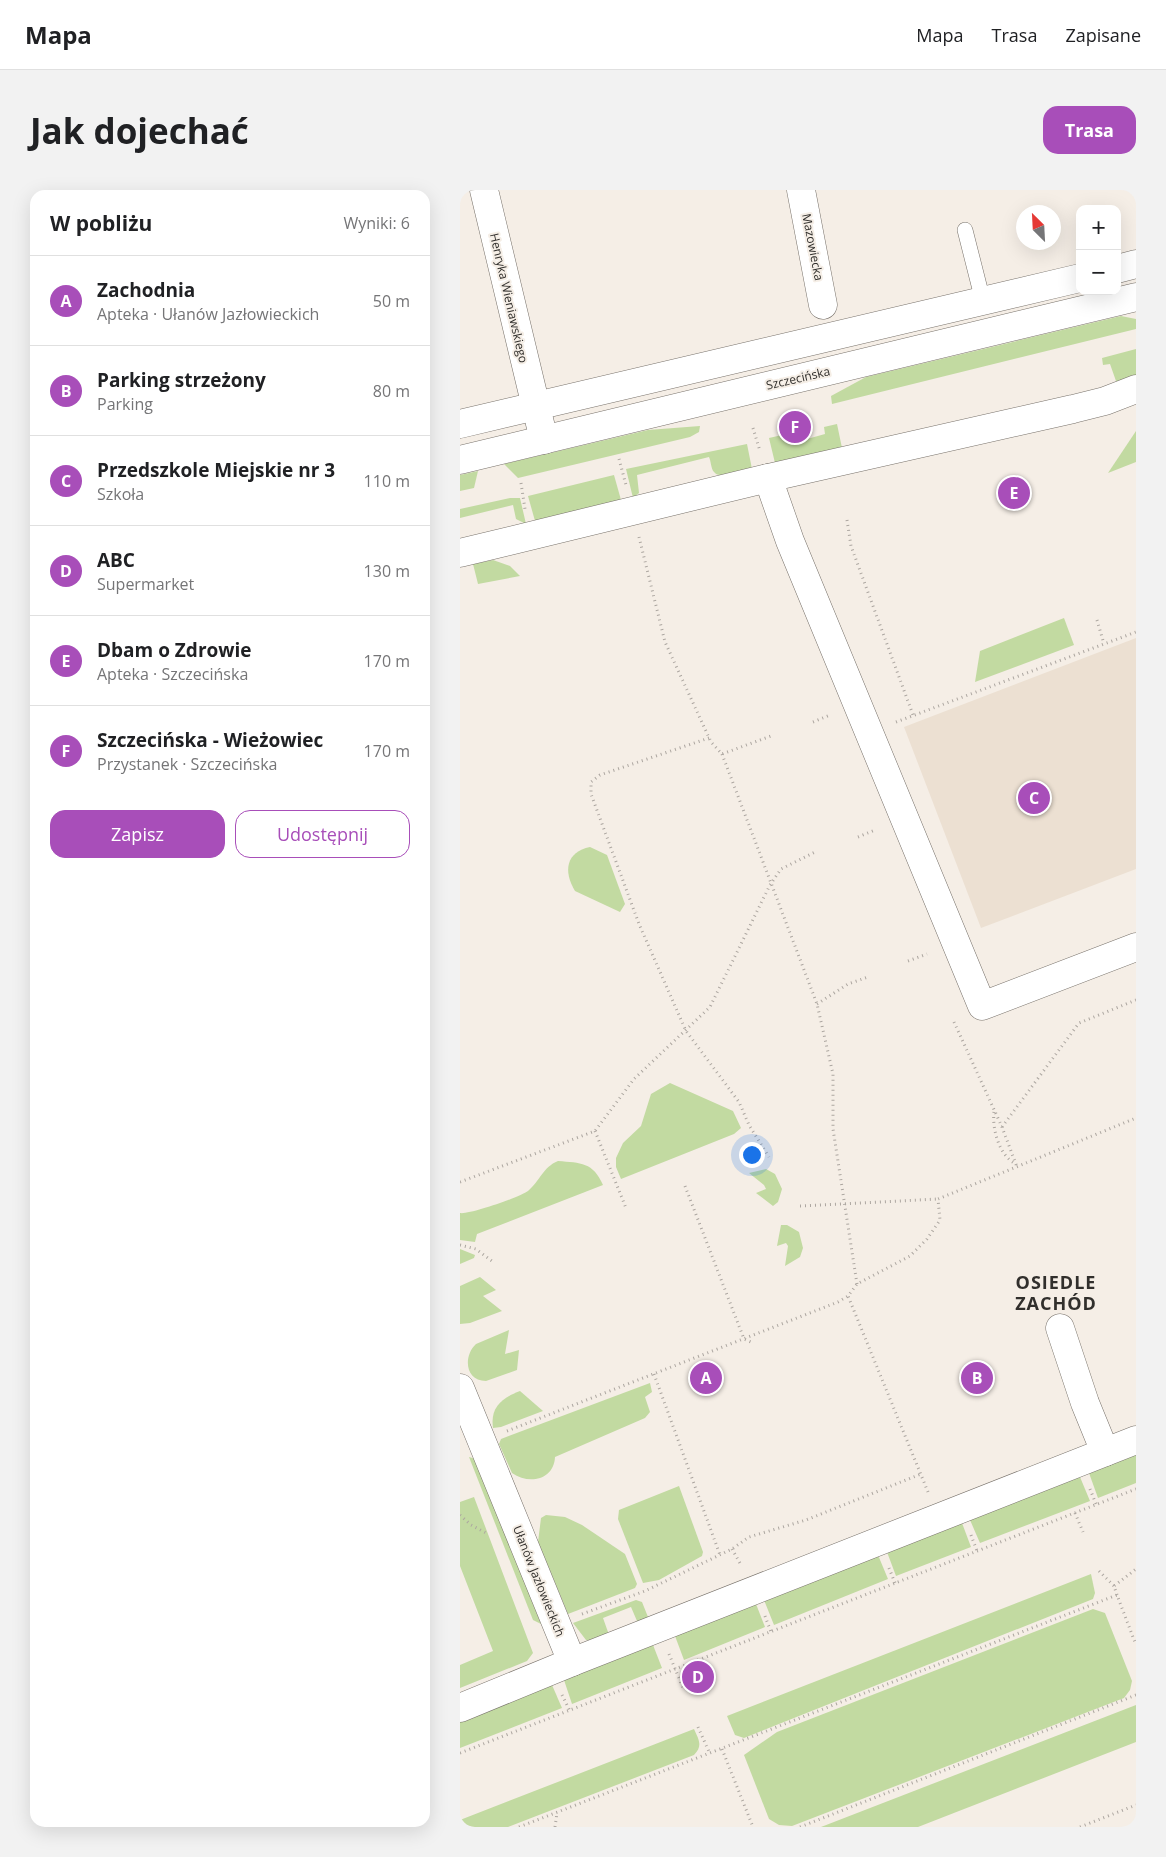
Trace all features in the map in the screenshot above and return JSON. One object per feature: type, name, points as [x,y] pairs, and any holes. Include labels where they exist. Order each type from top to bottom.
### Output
[{"type":"street","name":"Henryka Wieniawskiego","points":[[484,190],[544,440]]},
{"type":"street","name":"Mazowiecka","points":[[801,190],[824,304]]},
{"type":"street","points":[[1121,268],[1136,264]]},
{"type":"street","points":[[460,424],[1076,279]]},
{"type":"street","name":"Szczecińska","points":[[460,460],[1136,297]]},
{"type":"street","points":[[460,553],[768,478],[1073,409],[1134,388]]},
{"type":"street","points":[[768,478],[790,541],[982,1006],[1136,946]]},
{"type":"street","points":[[1060,1328],[1085,1403],[1105,1452]]},
{"type":"street","name":"Ułanów Jazłowieckich","points":[[460,1388],[572,1662]]},
{"type":"street","points":[[460,1708],[1136,1440]]},
{"type":"lane","points":[[965,230],[983,301]]},
{"type":"path","points":[[847,520],[851,546],[913,715]]},
{"type":"path","points":[[642,549],[665,642],[709,738],[722,754],[770,885],[817,1004],[833,1074],[833,1129],[857,1284]]},
{"type":"path","points":[[1097,620],[1104,644]]},
{"type":"path","points":[[869,732],[1136,632]]},
{"type":"path","points":[[813,722],[830,715]]},
{"type":"path","points":[[722,754],[771,736]]},
{"type":"path","points":[[709,738],[600,775],[591,782],[591,794],[640,924],[686,1031],[739,1102],[749,1125],[769,1157]]},
{"type":"path","points":[[858,837],[875,830]]},
{"type":"path","points":[[460,1182],[595,1131],[634,1080],[710,1007],[770,885],[781,868],[817,851]]},
{"type":"path","points":[[908,962],[927,954]]},
{"type":"path","points":[[817,1004],[848,984],[868,977]]},
{"type":"path","points":[[1002,1127],[1079,1023],[1136,1000]]},
{"type":"path","points":[[954,1022],[1002,1127],[1016,1165]]},
{"type":"path","points":[[995,1111],[993,1124],[1006,1158],[1016,1165]]},
{"type":"path","points":[[800,1206],[938,1199],[1016,1165],[1136,1118]]},
{"type":"path","points":[[595,1131],[626,1208]]},
{"type":"path","points":[[685,1186],[744,1339],[753,1343]]},
{"type":"path","points":[[482,1443],[848,1296],[857,1284],[910,1256],[927,1239],[940,1220],[938,1199]]},
{"type":"path","points":[[460,1245],[476,1249],[492,1261]]},
{"type":"path","points":[[848,1296],[939,1518]]},
{"type":"path","points":[[654,1374],[720,1555]]},
{"type":"path","points":[[557,1624],[644,1591],[732,1549],[749,1537],[806,1520],[921,1474]]},
{"type":"path","points":[[460,1753],[1136,1489]]},
{"type":"path","points":[[1075,1513],[1083,1532]]},
{"type":"path","points":[[460,1515],[471,1525],[495,1537]]},
{"type":"path","points":[[1114,1586],[1136,1569]]},
{"type":"path","points":[[1099,1571],[1114,1586],[1136,1645]]},
{"type":"path","points":[[520,1827],[1117,1595]]},
{"type":"path","points":[[800,1827],[1136,1695]]},
{"type":"path","points":[[698,1727],[710,1754]]},
{"type":"path","points":[[722,1749],[753,1827]]},
{"type":"path","points":[[1080,1827],[1136,1805]]},
{"type":"path","points":[[555,1827],[557,1812]]},
{"type":"shaded area","points":[[1136,638],[1136,869],[981,928],[904,727]]},
{"type":"green space","points":[[1121,316],[1136,319],[1136,329],[832,404],[831,396],[866,377]]},
{"type":"green space","points":[[1136,349],[1136,375],[1120,383],[1116,381],[1110,364],[1103,365],[1102,358]]},
{"type":"green space","points":[[837,424],[842,448],[775,463],[769,438],[804,430],[807,439],[825,434],[824,427]]},
{"type":"green space","points":[[700,426],[699,432],[690,437],[518,478],[504,464],[648,430]]},
{"type":"green space","points":[[1136,431],[1136,462],[1108,473]]},
{"type":"green space","points":[[747,444],[752,469],[727,476],[717,475],[713,471],[709,457],[637,475],[639,493],[633,498],[626,469]]},
{"type":"green space","points":[[478,471],[474,488],[460,491],[460,475]]},
{"type":"green space","points":[[614,475],[621,500],[535,521],[528,496]]},
{"type":"green space","points":[[510,498],[520,498],[526,524],[516,519],[513,505],[460,518],[460,509]]},
{"type":"green space","points":[[493,560],[510,566],[520,576],[478,584],[473,564]]},
{"type":"green space","points":[[1064,618],[1074,645],[975,682],[980,651]]},
{"type":"green space","points":[[590,847],[607,855],[625,904],[620,912],[575,891],[571,884],[568,870],[569,863],[576,853]]},
{"type":"green space","points":[[670,1083],[733,1111],[741,1128],[734,1134],[621,1179],[616,1167],[616,1158],[623,1143],[641,1126],[651,1094]]},
{"type":"green space","points":[[558,1161],[585,1165],[595,1172],[603,1185],[477,1234],[475,1242],[460,1240],[460,1213],[483,1208],[523,1194],[532,1187],[545,1170]]},
{"type":"green space","points":[[766,1169],[775,1174],[782,1189],[778,1202],[773,1206],[756,1193],[766,1189],[764,1185],[749,1173]]},
{"type":"green space","points":[[781,1225],[787,1225],[799,1232],[803,1248],[800,1257],[785,1266],[788,1246],[786,1243],[777,1246]]},
{"type":"green space","points":[[460,1249],[475,1255],[474,1258],[460,1264]]},
{"type":"green space","points":[[480,1277],[496,1290],[483,1296],[502,1311],[470,1323],[460,1324],[460,1286]]},
{"type":"green space","points":[[509,1330],[505,1354],[519,1350],[517,1370],[486,1381],[474,1377],[468,1367],[469,1355],[472,1349],[476,1344]]},
{"type":"green space","points":[[650,1383],[652,1392],[645,1397],[650,1412],[645,1418],[555,1457],[554,1465],[550,1471],[540,1478],[526,1479],[512,1473],[499,1444],[501,1439]]},
{"type":"green space","points":[[520,1391],[543,1411],[501,1427],[493,1428],[495,1409],[503,1400]]},
{"type":"green space","points":[[1136,1455],[1136,1483],[1098,1498],[1089,1473]]},
{"type":"green space","points":[[469,1457],[476,1459],[541,1624],[533,1620]]},
{"type":"green space","points":[[1080,1477],[1090,1501],[980,1543],[970,1520]]},
{"type":"green space","points":[[679,1486],[703,1552],[702,1556],[659,1580],[643,1583],[618,1519],[619,1510]]},
{"type":"green space","points":[[474,1497],[533,1653],[527,1661],[460,1688],[460,1665],[493,1651],[460,1566],[460,1502]]},
{"type":"green space","points":[[546,1515],[565,1517],[582,1525],[625,1554],[637,1584],[635,1588],[568,1614],[538,1542],[541,1518]]},
{"type":"green space","points":[[962,1523],[971,1547],[896,1576],[887,1552]]},
{"type":"green space","points":[[878,1555],[888,1579],[774,1625],[764,1600]]},
{"type":"green space","points":[[1091,1574],[1095,1593],[1093,1599],[744,1738],[735,1735],[727,1716]]},
{"type":"green space","points":[[636,1600],[642,1602],[650,1622],[644,1624],[637,1621],[631,1607],[603,1618],[608,1632],[604,1640],[597,1642],[586,1640],[573,1623]]},
{"type":"green space","points":[[756,1604],[765,1627],[684,1660],[675,1636]]},
{"type":"green space","points":[[1093,1609],[1105,1613],[1132,1681],[1130,1690],[1124,1698],[792,1826],[779,1825],[769,1819],[744,1755],[777,1732]]},
{"type":"green space","points":[[653,1645],[662,1668],[572,1704],[564,1680]]},
{"type":"green space","points":[[552,1685],[562,1708],[460,1748],[460,1722]]},
{"type":"green space","points":[[1136,1705],[1136,1742],[918,1827],[821,1827]]},
{"type":"green space","points":[[694,1729],[699,1740],[699,1746],[694,1755],[508,1827],[460,1827],[460,1820]]},
{"type":"place","name":"Szczecińska - Wieżowiec","points":[[795,427]]},
{"type":"place","name":"Dbam o Zdrowie","points":[[1014,493]]},
{"type":"place","name":"Przedszkole Miejskie nr 3","points":[[1034,798]]},
{"type":"place","name":"Zachodnia","points":[[706,1378]]},
{"type":"place","name":"Parking strzeżony","points":[[977,1378]]},
{"type":"place","name":"ABC","points":[[698,1677]]},
{"type":"district","name":"OSIEDLE ZACHÓD","points":[[1056,1292]]}]
